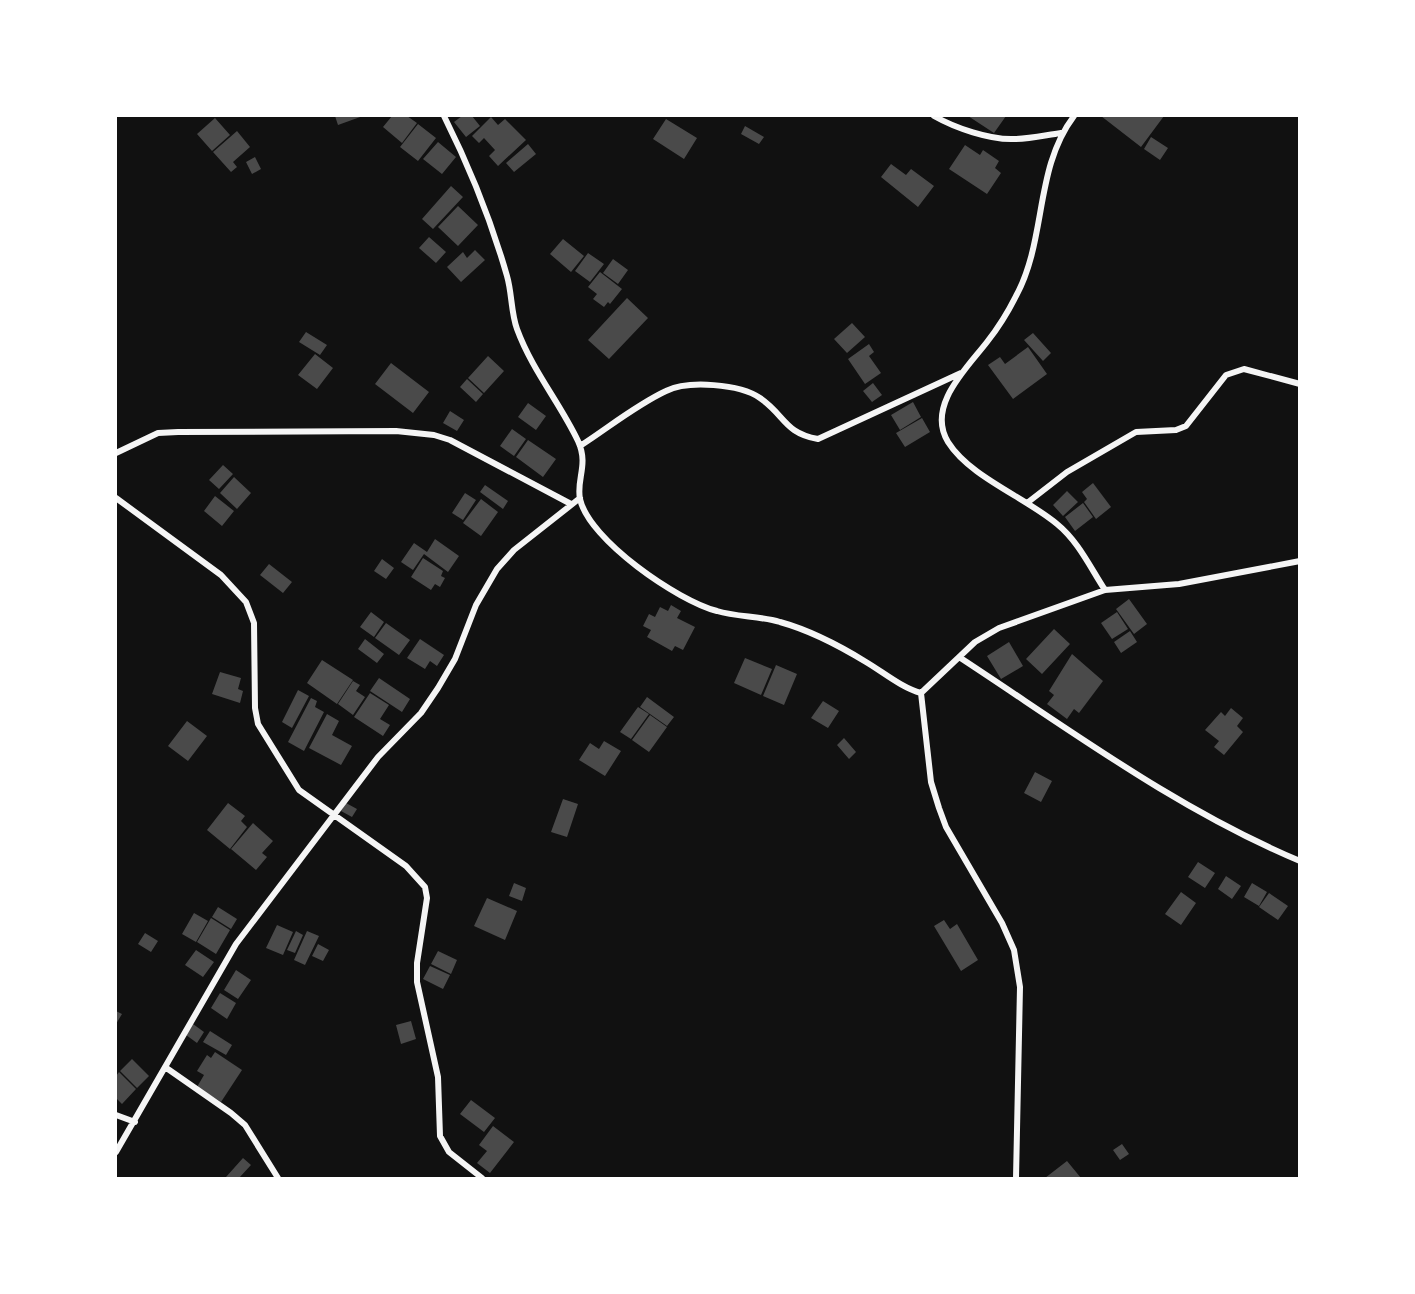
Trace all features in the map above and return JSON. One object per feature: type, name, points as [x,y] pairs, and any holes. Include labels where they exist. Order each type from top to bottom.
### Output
[{"type":"street","points":[[444,116],[471,169],[489,220],[508,279],[516,327],[524,348],[580,446],[584,466],[580,498],[591,520],[611,546],[638,568],[674,590],[717,611],[780,621],[850,652],[908,688],[921,693]]},
{"type":"street","points":[[934,116],[944,122],[978,133],[1013,140],[1061,133]]},
{"type":"street","points":[[1074,116],[1061,133],[1047,171],[1034,243],[1017,295],[948,395],[942,416],[945,434],[957,453],[976,470],[1058,524],[1076,544],[1105,590]]},
{"type":"street","points":[[1028,503],[1067,472],[1136,432],[1176,430],[1186,426],[1226,375],[1244,369],[1299,384]]},
{"type":"street","points":[[580,446],[668,390],[730,385],[751,392],[770,405],[801,436],[818,439],[963,372]]},
{"type":"street","points":[[116,453],[158,433],[396,431],[426,434],[466,447],[572,504]]},
{"type":"street","points":[[116,498],[221,575],[246,602],[254,623],[255,708],[258,724],[299,790],[406,866],[418,876],[425,887],[427,898],[417,963],[417,982],[438,1077],[440,1136],[449,1152],[482,1179]]},
{"type":"street","points":[[116,1152],[236,944],[378,757],[421,713],[455,659],[476,605],[496,569],[514,550],[580,498]]},
{"type":"street","points":[[921,693],[975,642],[999,628],[1105,590],[1179,584],[1299,561]]},
{"type":"street","points":[[959,657],[1177,798],[1273,850],[1299,861]]},
{"type":"street","points":[[921,693],[931,782],[939,808],[946,827],[1002,923],[1014,950],[1020,987],[1016,1179]]},
{"type":"street","points":[[165,1067],[245,1125],[278,1179]]},
{"type":"street","points":[[116,1114],[135,1122]]},
{"type":"building","points":[[335,116],[363,116],[338,125]]},
{"type":"building","points":[[392,116],[407,116],[417,123],[402,143],[383,127]]},
{"type":"building","points":[[462,116],[472,116],[480,126],[466,137],[454,122]]},
{"type":"building","points":[[968,116],[1006,116],[994,133]]},
{"type":"building","points":[[1101,116],[1164,116],[1141,147]]},
{"type":"building","points":[[491,117],[498,125],[505,119],[526,140],[498,166],[489,156],[495,150],[484,138],[479,143],[472,136]]},
{"type":"building","points":[[215,118],[230,135],[212,151],[197,134]]},
{"type":"building","points":[[666,119],[697,138],[684,159],[653,139]]},
{"type":"building","points":[[418,124],[436,138],[418,161],[400,147]]},
{"type":"building","points":[[745,126],[764,137],[759,144],[741,134]]},
{"type":"building","points":[[237,131],[250,147],[233,162],[237,167],[231,172],[213,152]]},
{"type":"building","points":[[1151,137],[1168,148],[1160,160],[1144,149]]},
{"type":"building","points":[[438,142],[456,157],[442,174],[423,159]]},
{"type":"building","points":[[528,144],[536,154],[514,172],[506,163]]},
{"type":"building","points":[[965,145],[980,155],[983,150],[999,161],[995,168],[1001,173],[987,194],[949,169]]},
{"type":"building","points":[[255,157],[261,169],[252,174],[246,162]]},
{"type":"building","points":[[891,164],[906,175],[911,169],[934,186],[918,207],[881,177]]},
{"type":"building","points":[[451,186],[463,197],[433,229],[422,219]]},
{"type":"building","points":[[458,206],[478,225],[458,246],[438,227]]},
{"type":"building","points":[[429,237],[446,252],[436,263],[419,248]]},
{"type":"building","points":[[563,239],[584,256],[571,272],[550,254]]},
{"type":"building","points":[[475,250],[485,260],[461,282],[447,267],[463,252],[467,258]]},
{"type":"building","points":[[588,253],[604,264],[590,282],[575,271]]},
{"type":"building","points":[[613,259],[628,270],[618,284],[603,273]]},
{"type":"building","points":[[600,272],[622,289],[610,304],[608,302],[604,307],[593,299],[597,294],[588,287]]},
{"type":"building","points":[[627,298],[648,318],[609,359],[588,340]]},
{"type":"building","points":[[852,323],[865,337],[847,353],[834,339]]},
{"type":"building","points":[[306,332],[327,345],[320,355],[299,342]]},
{"type":"building","points":[[1033,333],[1051,353],[1043,361],[1024,340]]},
{"type":"building","points":[[869,344],[874,352],[869,356],[881,373],[865,384],[848,359]]},
{"type":"building","points":[[1028,347],[1047,374],[1013,399],[988,365],[1000,357],[1005,364]]},
{"type":"building","points":[[315,354],[333,368],[317,389],[298,375]]},
{"type":"building","points":[[488,356],[504,371],[484,393],[468,378]]},
{"type":"building","points":[[391,363],[429,392],[413,413],[375,384]]},
{"type":"building","points":[[467,379],[483,394],[476,402],[460,387]]},
{"type":"building","points":[[873,383],[882,395],[872,402],[863,391]]},
{"type":"building","points":[[913,402],[921,417],[900,430],[891,415]]},
{"type":"building","points":[[528,403],[546,416],[536,430],[518,417]]},
{"type":"building","points":[[450,411],[464,420],[457,431],[443,423]]},
{"type":"building","points":[[922,418],[930,432],[905,447],[896,433]]},
{"type":"building","points":[[512,429],[526,439],[514,456],[500,446]]},
{"type":"building","points":[[528,440],[556,459],[543,477],[516,457]]},
{"type":"building","points":[[223,465],[233,474],[219,489],[209,480]]},
{"type":"building","points":[[234,477],[251,493],[237,509],[220,493]]},
{"type":"building","points":[[1093,483],[1111,507],[1096,519],[1084,502],[1087,499],[1082,492]]},
{"type":"building","points":[[485,485],[508,501],[503,509],[480,492]]},
{"type":"building","points":[[1067,491],[1078,502],[1063,516],[1053,505]]},
{"type":"building","points":[[465,493],[476,500],[463,520],[452,513]]},
{"type":"building","points":[[215,496],[234,511],[222,526],[204,511]]},
{"type":"building","points":[[481,499],[498,512],[481,536],[463,523]]},
{"type":"building","points":[[1083,503],[1093,517],[1075,531],[1065,517]]},
{"type":"building","points":[[435,539],[459,556],[448,572],[424,554],[413,570],[401,562],[414,543],[427,552]]},
{"type":"building","points":[[423,558],[443,571],[441,576],[445,578],[440,587],[435,584],[431,590],[411,577]]},
{"type":"building","points":[[382,559],[394,568],[386,579],[374,571]]},
{"type":"building","points":[[269,564],[292,582],[283,593],[260,575]]},
{"type":"building","points":[[1129,599],[1147,624],[1134,634],[1116,609]]},
{"type":"building","points":[[671,605],[681,611],[677,618],[695,627],[683,650],[675,646],[672,651],[647,637],[651,630],[643,626],[649,614],[655,617],[660,607],[668,611]]},
{"type":"building","points":[[371,612],[384,622],[374,637],[360,627]]},
{"type":"building","points":[[1117,612],[1128,629],[1112,639],[1101,623]]},
{"type":"building","points":[[386,623],[410,640],[399,655],[375,638]]},
{"type":"building","points":[[1054,629],[1070,644],[1042,674],[1026,659]]},
{"type":"building","points":[[1130,631],[1137,642],[1121,653],[1114,642]]},
{"type":"building","points":[[365,639],[384,654],[377,663],[358,649]]},
{"type":"building","points":[[420,639],[444,655],[437,666],[430,661],[425,669],[407,658]]},
{"type":"building","points":[[1009,642],[1023,666],[1001,679],[987,656]]},
{"type":"building","points":[[1072,654],[1103,681],[1079,713],[1074,709],[1067,719],[1047,704],[1054,695],[1049,691]]},
{"type":"building","points":[[745,658],[772,669],[761,695],[734,683]]},
{"type":"building","points":[[322,660],[353,680],[337,704],[307,683]]},
{"type":"building","points":[[776,665],[797,674],[784,705],[763,696]]},
{"type":"building","points":[[220,672],[241,678],[238,689],[243,691],[240,703],[212,694]]},
{"type":"building","points":[[379,678],[410,699],[402,712],[370,691]]},
{"type":"building","points":[[353,681],[360,685],[356,691],[365,697],[353,715],[338,704]]},
{"type":"building","points":[[298,690],[309,696],[292,728],[282,722]]},
{"type":"building","points":[[370,693],[389,705],[380,719],[390,725],[383,736],[354,717]]},
{"type":"building","points":[[647,697],[674,717],[667,726],[640,707]]},
{"type":"building","points":[[311,698],[317,701],[315,707],[324,712],[304,751],[288,742]]},
{"type":"building","points":[[823,701],[839,711],[828,728],[811,718]]},
{"type":"building","points":[[638,707],[649,714],[631,739],[620,732]]},
{"type":"building","points":[[1231,708],[1243,718],[1237,726],[1243,732],[1224,755],[1214,747],[1219,741],[1205,730],[1221,712],[1225,716]]},
{"type":"building","points":[[327,714],[339,721],[332,735],[352,746],[341,765],[309,748]]},
{"type":"building","points":[[650,715],[667,727],[649,752],[632,740]]},
{"type":"building","points":[[187,721],[207,736],[188,761],[168,746]]},
{"type":"building","points":[[844,738],[856,752],[849,759],[837,745]]},
{"type":"building","points":[[604,741],[621,751],[605,776],[579,760],[590,743],[599,749]]},
{"type":"building","points":[[1035,772],[1052,781],[1041,802],[1024,793]]},
{"type":"building","points":[[563,799],[578,804],[567,837],[551,832]]},
{"type":"building","points":[[228,803],[245,816],[241,821],[247,827],[230,849],[207,830]]},
{"type":"building","points":[[346,803],[357,809],[352,817],[341,811]]},
{"type":"building","points":[[253,823],[273,841],[262,853],[267,857],[256,870],[231,849]]},
{"type":"building","points":[[1198,862],[1215,873],[1205,888],[1188,877]]},
{"type":"building","points":[[1226,876],[1241,886],[1232,899],[1218,889]]},
{"type":"building","points":[[514,883],[526,888],[522,901],[509,896]]},
{"type":"building","points":[[1252,883],[1267,892],[1259,906],[1244,897]]},
{"type":"building","points":[[1181,892],[1196,903],[1181,925],[1165,914]]},
{"type":"building","points":[[1269,893],[1288,906],[1278,920],[1259,907]]},
{"type":"building","points":[[487,898],[517,911],[505,940],[474,926]]},
{"type":"building","points":[[218,907],[237,919],[231,929],[212,917]]},
{"type":"building","points":[[194,913],[208,921],[196,942],[182,934]]},
{"type":"building","points":[[211,918],[230,930],[216,954],[197,942]]},
{"type":"building","points":[[944,920],[950,929],[957,924],[978,960],[961,971],[934,926]]},
{"type":"building","points":[[277,925],[293,932],[283,955],[266,948]]},
{"type":"building","points":[[296,931],[303,935],[295,953],[287,950]]},
{"type":"building","points":[[307,931],[319,936],[305,965],[294,960]]},
{"type":"building","points":[[145,933],[158,941],[151,952],[138,944]]},
{"type":"building","points":[[318,944],[329,950],[323,961],[312,956]]},
{"type":"building","points":[[196,950],[214,962],[203,977],[185,965]]},
{"type":"building","points":[[438,951],[457,960],[451,974],[431,964]]},
{"type":"building","points":[[430,966],[450,975],[443,989],[423,979]]},
{"type":"building","points":[[236,970],[251,980],[238,999],[224,990]]},
{"type":"building","points":[[220,993],[236,1003],[227,1019],[211,1008]]},
{"type":"building","points":[[116,1011],[122,1014],[116,1024]]},
{"type":"building","points":[[411,1021],[416,1039],[401,1044],[396,1025]]},
{"type":"building","points":[[193,1024],[204,1032],[197,1043],[186,1035]]},
{"type":"building","points":[[210,1031],[232,1045],[226,1055],[203,1042]]},
{"type":"building","points":[[215,1052],[242,1070],[221,1102],[197,1087],[204,1075],[197,1071],[207,1055],[211,1058]]},
{"type":"building","points":[[132,1059],[149,1076],[137,1088],[120,1071]]},
{"type":"building","points":[[119,1072],[136,1089],[122,1104],[116,1098],[116,1076]]},
{"type":"building","points":[[471,1100],[495,1118],[484,1132],[460,1114]]},
{"type":"building","points":[[493,1126],[514,1142],[490,1173],[477,1163],[487,1151],[479,1145]]},
{"type":"building","points":[[1122,1144],[1129,1154],[1120,1160],[1113,1150]]},
{"type":"building","points":[[243,1158],[251,1165],[239,1178],[226,1177]]},
{"type":"building","points":[[1067,1161],[1081,1178],[1045,1178]]}]
